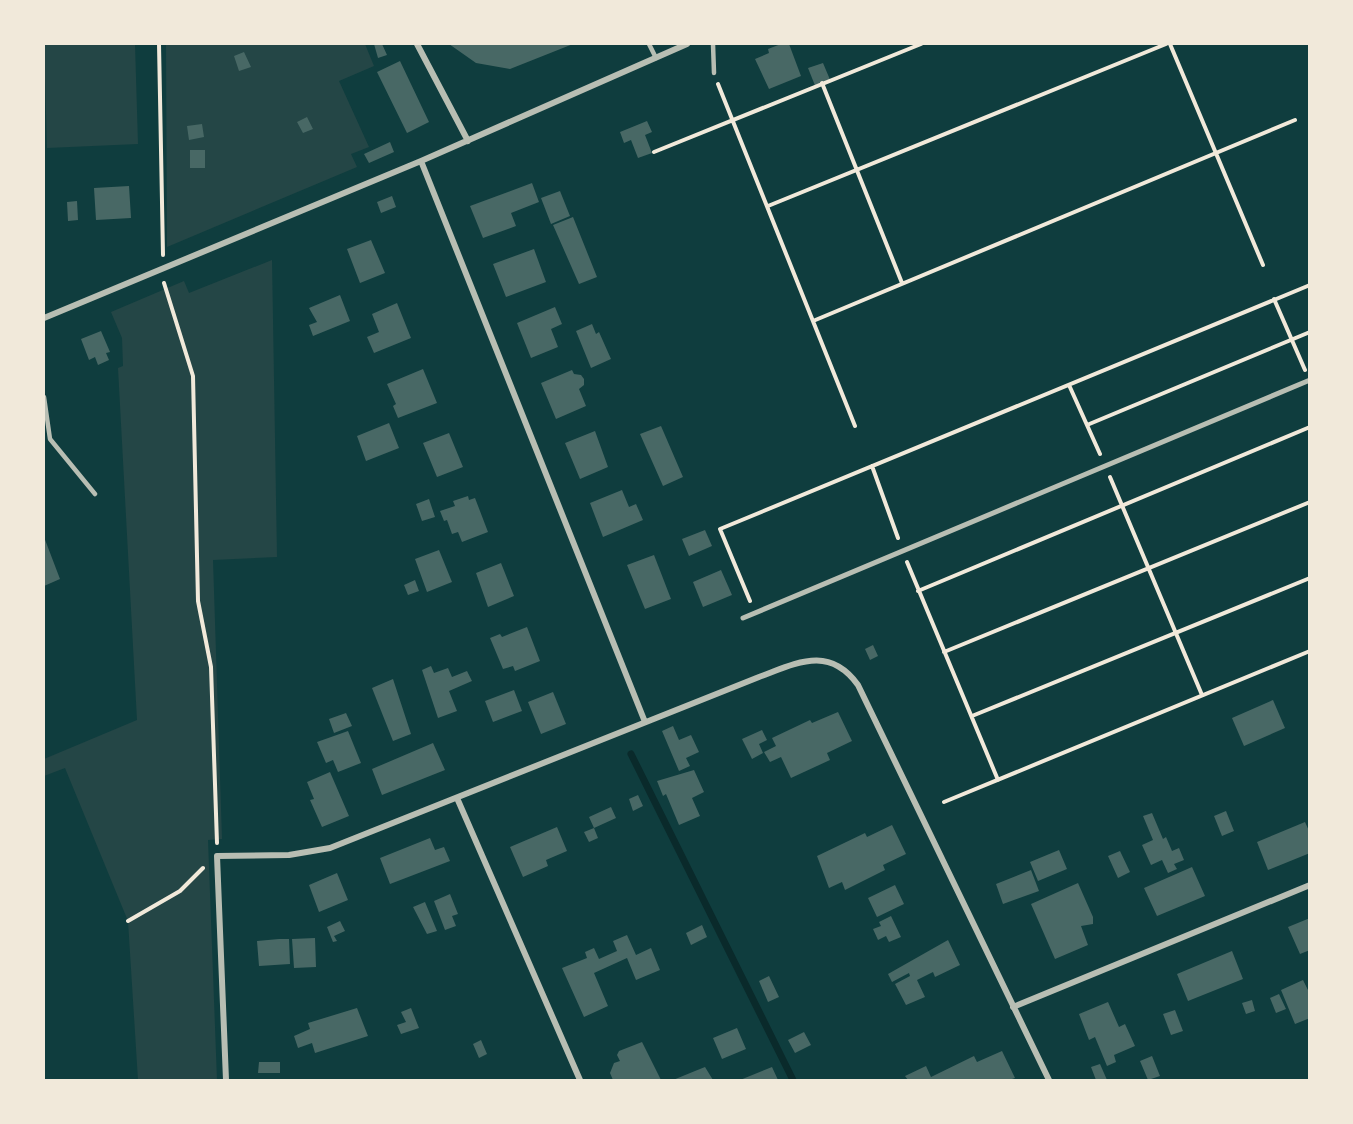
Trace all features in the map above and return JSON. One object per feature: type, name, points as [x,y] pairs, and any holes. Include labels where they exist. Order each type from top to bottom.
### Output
[{"type":"street","points":[[417,44],[468,141]]},
{"type":"street","points":[[44,318],[468,141],[687,44]]},
{"type":"street","points":[[421,161],[645,722]]},
{"type":"street","points":[[743,618],[1309,380]]},
{"type":"street","points":[[226,1080],[217,856],[290,855],[330,848],[802,661],[828,661],[840,666],[858,685],[1049,1080]]},
{"type":"street","points":[[457,798],[580,1080]]},
{"type":"street","points":[[1013,1007],[1310,885]]},
{"type":"lane","points":[[649,44],[656,58]]},
{"type":"lane","points":[[713,44],[714,73]]},
{"type":"lane","points":[[44,398],[50,439],[95,494]]},
{"type":"lane","points":[[44,441],[50,439]]},
{"type":"path","points":[[128,921],[180,891],[217,856],[212,677],[198,601],[193,376],[163,281],[159,44]]},
{"type":"path","points":[[654,152],[921,44]]},
{"type":"path","points":[[768,206],[1166,44]]},
{"type":"path","points":[[1170,44],[1263,265]]},
{"type":"path","points":[[714,73],[855,426]]},
{"type":"path","points":[[822,83],[902,283]]},
{"type":"path","points":[[813,321],[1295,120]]},
{"type":"path","points":[[755,612],[720,529],[1310,285]]},
{"type":"path","points":[[1274,299],[1309,380]]},
{"type":"path","points":[[1087,425],[1310,332]]},
{"type":"path","points":[[1069,385],[1202,695]]},
{"type":"path","points":[[918,591],[1310,427]]},
{"type":"path","points":[[872,466],[918,591],[998,780]]},
{"type":"path","points":[[944,652],[1310,502]]},
{"type":"path","points":[[972,716],[1310,578]]},
{"type":"path","points":[[944,802],[1310,651]]},
{"type":"shaded area","points":[[44,44],[135,44],[138,144],[47,148]]},
{"type":"shaded area","points":[[166,44],[365,44],[374,66],[339,81],[369,147],[351,154],[357,167],[167,247]]},
{"type":"shaded area","points":[[272,260],[277,557],[213,560],[222,839],[208,840],[217,1080],[138,1080],[128,921],[65,768],[44,776],[44,759],[137,720],[118,368],[123,366],[122,338],[111,312],[184,281],[189,293]]},
{"type":"building","points":[[374,44],[382,44],[387,55],[378,58]]},
{"type":"building","points":[[449,44],[573,44],[510,69],[476,63]]},
{"type":"building","points":[[781,44],[789,44],[801,76],[769,89],[755,59],[769,53],[768,49]]},
{"type":"building","points":[[244,52],[251,67],[239,71],[234,56]]},
{"type":"building","points":[[400,61],[429,122],[407,133],[377,72]]},
{"type":"building","points":[[823,63],[831,82],[816,88],[808,68]]},
{"type":"building","points":[[307,117],[313,129],[303,133],[297,122]]},
{"type":"building","points":[[647,121],[652,132],[645,135],[652,153],[638,158],[631,140],[624,143],[620,132]]},
{"type":"building","points":[[202,124],[204,137],[189,140],[187,126]]},
{"type":"building","points":[[390,142],[394,152],[369,163],[364,154]]},
{"type":"building","points":[[190,150],[205,150],[205,168],[190,168]]},
{"type":"building","points":[[532,183],[539,202],[511,213],[516,226],[483,238],[470,206]]},
{"type":"building","points":[[129,186],[131,218],[96,220],[94,188]]},
{"type":"building","points":[[560,191],[570,216],[551,224],[541,198]]},
{"type":"building","points":[[392,196],[396,207],[381,213],[377,202]]},
{"type":"building","points":[[77,201],[78,220],[68,221],[67,202]]},
{"type":"building","points":[[573,217],[597,277],[579,284],[553,225]]},
{"type":"building","points":[[371,240],[385,273],[360,283],[347,249]]},
{"type":"building","points":[[534,249],[546,282],[506,297],[493,264]]},
{"type":"building","points":[[340,295],[350,321],[313,336],[309,325],[317,322],[309,308]]},
{"type":"building","points":[[397,303],[411,338],[374,353],[367,337],[379,332],[372,314]]},
{"type":"building","points":[[555,307],[562,324],[551,329],[558,347],[531,358],[517,323]]},
{"type":"building","points":[[592,324],[596,334],[599,332],[611,359],[591,368],[576,331]]},
{"type":"building","points":[[101,331],[110,352],[106,353],[109,360],[98,365],[95,357],[89,360],[81,339]]},
{"type":"building","points":[[423,369],[437,403],[398,418],[393,406],[396,404],[387,384]]},
{"type":"building","points":[[572,370],[574,374],[581,375],[584,379],[584,385],[579,389],[586,406],[556,419],[541,383]]},
{"type":"building","points":[[389,423],[399,448],[366,461],[357,436]]},
{"type":"building","points":[[661,426],[683,477],[663,486],[640,434]]},
{"type":"building","points":[[595,431],[608,467],[580,479],[565,443]]},
{"type":"building","points":[[449,433],[463,467],[437,477],[423,443]]},
{"type":"building","points":[[622,490],[629,507],[636,504],[643,520],[603,537],[590,503]]},
{"type":"building","points":[[468,496],[469,500],[475,498],[488,532],[462,542],[458,532],[452,534],[447,520],[444,521],[440,511],[455,506],[453,501]]},
{"type":"building","points":[[429,499],[435,517],[422,521],[416,504]]},
{"type":"building","points":[[705,530],[712,546],[689,556],[682,539]]},
{"type":"building","points":[[44,537],[60,579],[44,586]]},
{"type":"building","points":[[439,550],[452,582],[427,592],[415,559]]},
{"type":"building","points":[[654,555],[671,599],[645,609],[627,565]]},
{"type":"building","points":[[501,563],[514,596],[488,607],[476,573]]},
{"type":"building","points":[[721,570],[732,595],[703,607],[693,582]]},
{"type":"building","points":[[415,580],[419,591],[408,595],[404,585]]},
{"type":"building","points":[[527,627],[540,661],[515,671],[513,666],[503,669],[490,638],[500,634],[502,637]]},
{"type":"building","points":[[873,645],[878,656],[870,660],[865,649]]},
{"type":"building","points":[[431,666],[434,673],[448,668],[452,677],[467,671],[472,681],[449,691],[457,711],[438,718],[422,670]]},
{"type":"building","points":[[393,679],[411,734],[393,741],[372,688]]},
{"type":"building","points":[[514,690],[522,711],[493,722],[485,701]]},
{"type":"building","points":[[553,692],[566,724],[541,734],[528,702]]},
{"type":"building","points":[[1273,700],[1285,728],[1244,746],[1232,718]]},
{"type":"building","points":[[838,712],[852,741],[827,753],[830,760],[791,778],[781,757],[770,762],[764,752],[776,746],[772,738],[810,720],[812,723]]},
{"type":"building","points":[[346,713],[352,726],[334,733],[329,719]]},
{"type":"building","points":[[673,726],[679,740],[691,735],[699,752],[686,758],[690,766],[679,771],[662,731]]},
{"type":"building","points":[[762,730],[767,740],[759,744],[763,753],[752,759],[742,739]]},
{"type":"building","points":[[348,731],[361,763],[338,772],[333,760],[326,763],[317,742]]},
{"type":"building","points":[[433,743],[445,770],[382,795],[372,769]]},
{"type":"building","points":[[694,770],[704,792],[692,798],[700,816],[679,825],[666,794],[663,796],[657,781]]},
{"type":"building","points":[[330,772],[349,816],[322,827],[310,800],[314,799],[307,782]]},
{"type":"building","points":[[638,795],[643,806],[633,811],[629,799]]},
{"type":"building","points":[[611,807],[616,818],[594,828],[589,817]]},
{"type":"building","points":[[1226,811],[1234,831],[1222,836],[1214,816]]},
{"type":"building","points":[[1152,813],[1163,839],[1166,837],[1172,851],[1179,848],[1184,860],[1174,864],[1177,869],[1168,873],[1162,860],[1151,865],[1142,845],[1153,840],[1143,816]]},
{"type":"building","points":[[1305,822],[1310,833],[1310,853],[1268,870],[1257,842]]},
{"type":"building","points":[[892,825],[906,854],[883,865],[885,870],[845,890],[842,882],[829,888],[817,856],[865,833],[867,837]]},
{"type":"building","points":[[557,827],[567,851],[546,860],[548,866],[523,877],[510,847]]},
{"type":"building","points":[[594,828],[598,838],[589,842],[584,832]]},
{"type":"building","points":[[430,838],[435,850],[444,847],[450,861],[390,884],[380,858]]},
{"type":"building","points":[[1059,850],[1067,869],[1038,881],[1030,862]]},
{"type":"building","points":[[1120,851],[1130,872],[1118,878],[1108,856]]},
{"type":"building","points":[[1192,867],[1205,896],[1157,916],[1144,888]]},
{"type":"building","points":[[1031,870],[1039,891],[1003,904],[996,884]]},
{"type":"building","points":[[337,873],[348,900],[319,912],[309,885]]},
{"type":"building","points":[[1078,883],[1093,917],[1093,924],[1081,926],[1088,945],[1055,959],[1031,904]]},
{"type":"building","points":[[895,885],[904,904],[877,917],[868,898]]},
{"type":"building","points":[[450,894],[458,914],[452,916],[456,926],[445,930],[434,901]]},
{"type":"building","points":[[425,902],[437,931],[427,934],[413,907]]},
{"type":"building","points":[[891,916],[901,937],[889,942],[886,936],[878,940],[873,929],[881,926],[879,922]]},
{"type":"building","points":[[1310,918],[1310,950],[1300,954],[1288,927]]},
{"type":"building","points":[[340,921],[345,931],[334,936],[337,941],[333,942],[327,927]]},
{"type":"building","points":[[702,925],[707,937],[691,945],[686,933]]},
{"type":"building","points":[[627,935],[636,955],[651,948],[660,970],[636,980],[627,958],[594,973],[608,1006],[584,1017],[562,968],[587,958],[585,952],[594,948],[599,959],[617,951],[613,941]]},
{"type":"building","points":[[315,938],[316,967],[294,968],[292,939]]},
{"type":"building","points":[[289,939],[290,964],[259,966],[257,941]]},
{"type":"building","points":[[948,940],[960,965],[935,977],[933,972],[917,980],[925,997],[906,1005],[895,984],[910,976],[909,973],[892,982],[888,974]]},
{"type":"building","points":[[1232,951],[1243,979],[1188,1001],[1177,974]]},
{"type":"building","points":[[769,976],[779,997],[768,1002],[759,981]]},
{"type":"building","points":[[1303,980],[1310,994],[1310,1018],[1295,1024],[1281,990]]},
{"type":"building","points":[[1279,994],[1286,1009],[1276,1013],[1270,998]]},
{"type":"building","points":[[1252,1000],[1255,1011],[1246,1014],[1242,1003]]},
{"type":"building","points":[[1108,1002],[1119,1027],[1125,1024],[1135,1046],[1114,1055],[1116,1062],[1107,1066],[1095,1037],[1089,1040],[1079,1014]]},
{"type":"building","points":[[357,1008],[368,1036],[315,1053],[312,1043],[298,1048],[294,1036],[310,1029],[308,1023]]},
{"type":"building","points":[[411,1008],[419,1028],[401,1034],[397,1025],[406,1022],[401,1012]]},
{"type":"building","points":[[1175,1010],[1183,1031],[1171,1035],[1163,1014]]},
{"type":"building","points":[[737,1028],[746,1049],[722,1059],[713,1038]]},
{"type":"building","points":[[804,1032],[811,1045],[795,1053],[788,1040]]},
{"type":"building","points":[[481,1040],[487,1054],[479,1058],[473,1044]]},
{"type":"building","points":[[642,1042],[661,1080],[613,1080],[610,1073],[614,1063],[620,1061],[617,1055],[619,1051]]},
{"type":"building","points":[[1002,1051],[1015,1078],[1009,1080],[908,1080],[905,1076],[926,1066],[931,1077],[974,1056],[977,1062]]},
{"type":"building","points":[[1152,1056],[1160,1076],[1148,1080],[1140,1061]]},
{"type":"building","points":[[259,1062],[280,1062],[280,1073],[258,1073]]},
{"type":"building","points":[[1100,1064],[1107,1080],[1096,1080],[1091,1067]]},
{"type":"building","points":[[705,1067],[713,1080],[673,1080],[695,1071]]},
{"type":"building","points":[[772,1067],[778,1080],[740,1080]]},
{"type":"waterway","points":[[631,754],[793,1080]]}]
